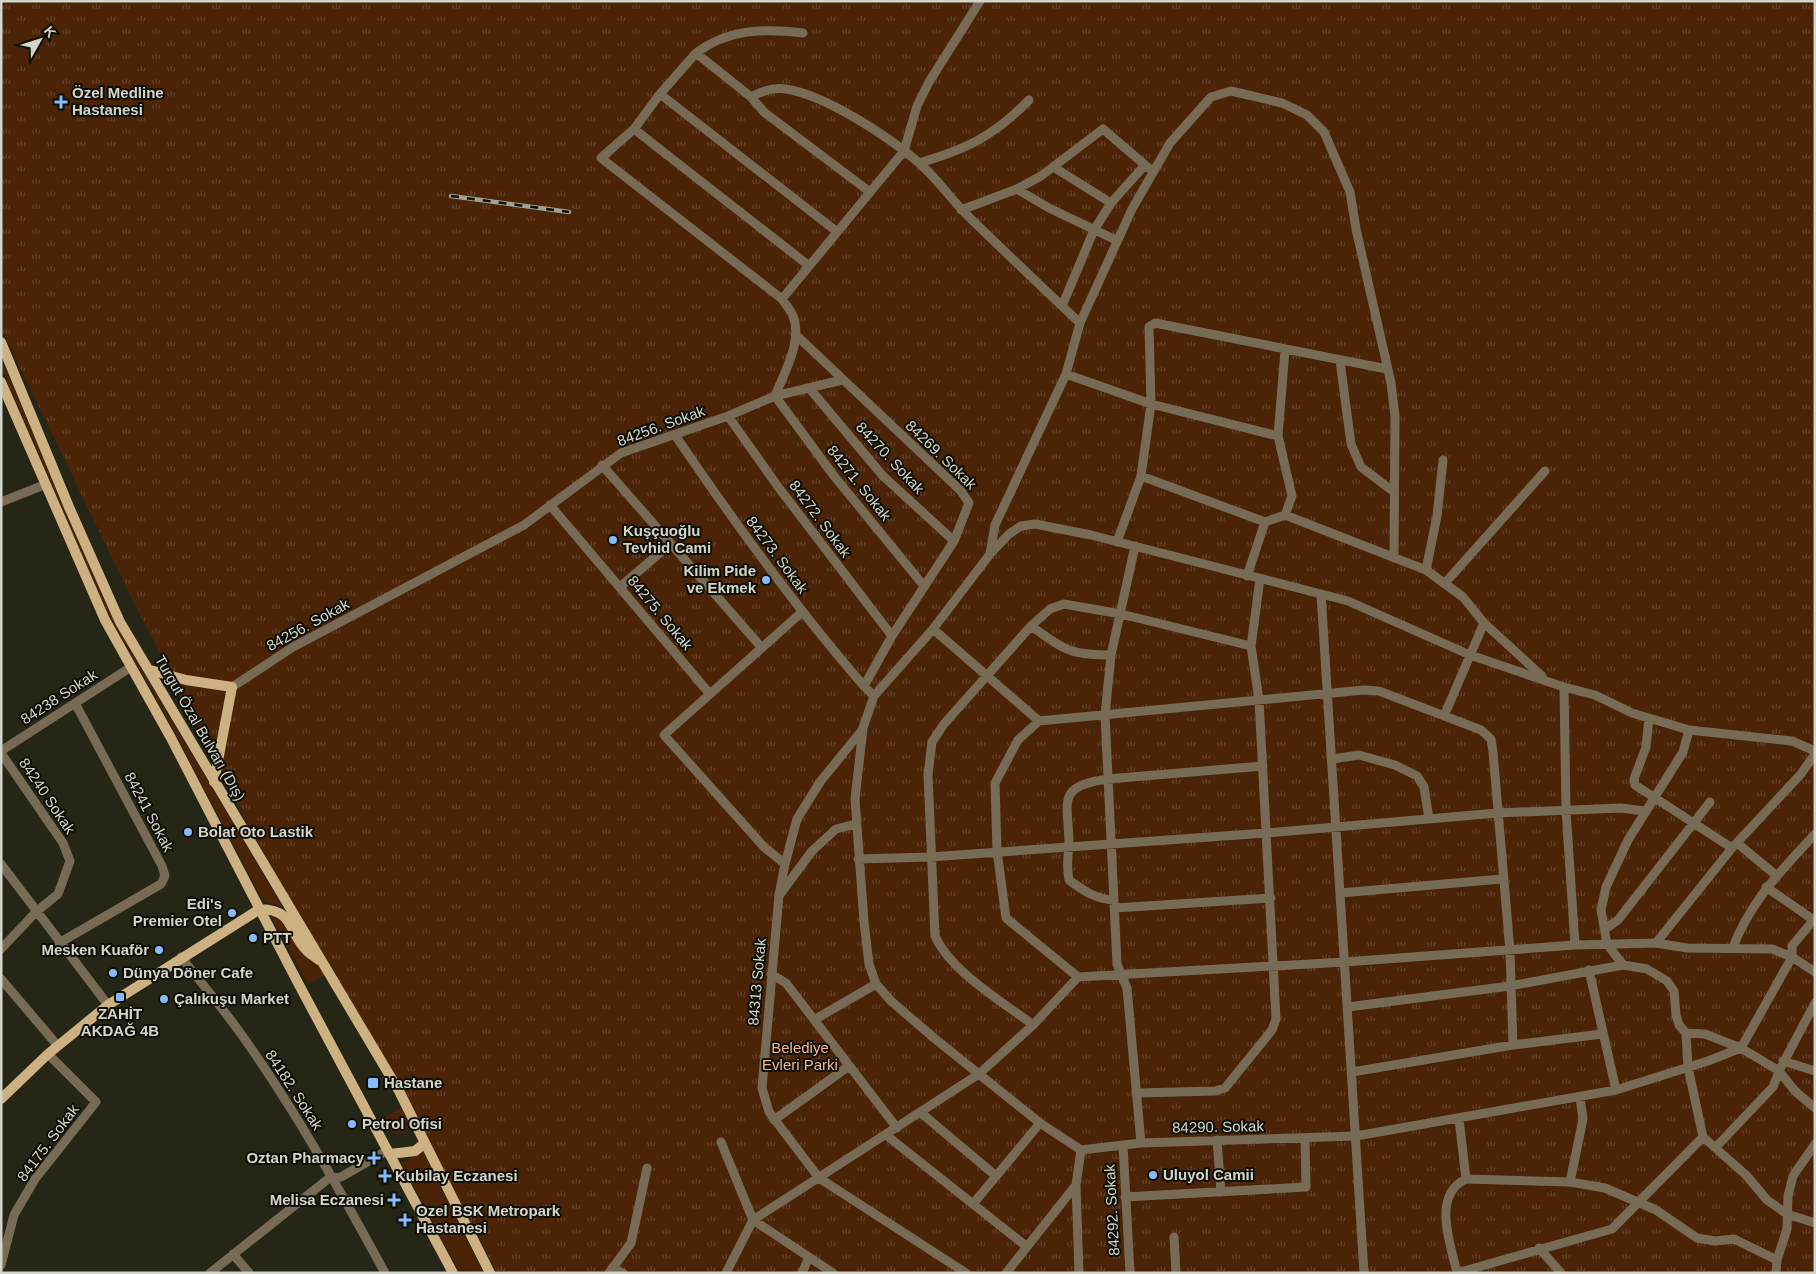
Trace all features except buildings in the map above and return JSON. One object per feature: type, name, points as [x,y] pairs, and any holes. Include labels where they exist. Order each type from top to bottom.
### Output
[{"type":"main road","name":"Turgut Özal Bulvarı (Dış)","points":[[1,342],[69,507],[116,613],[214,782],[325,965],[399,1092],[490,1273]]},
{"type":"main road","name":"Turgut Özal Bulvarı (Dış)","points":[[1,382],[5,403],[105,620],[453,1273]]},
{"type":"main road","points":[[150,670],[186,680],[232,687],[214,782]]},
{"type":"main road","points":[[1,1099],[48,1054],[108,1005],[260,908],[274,909],[285,915],[306,950],[325,965]]},
{"type":"main road","points":[[389,1152],[415,1151],[425,1143]]},
{"type":"street","points":[[782,299],[904,152],[917,106],[929,82],[980,1]]},
{"type":"street","points":[[774,396],[788,364],[795,334],[793,316],[782,299],[601,158],[634,129],[660,94],[696,54],[710,43],[736,33],[770,29],[803,33]]},
{"type":"street","points":[[696,54],[750,97],[764,112],[870,192]]},
{"type":"street","points":[[750,97],[764,90],[785,89],[813,96],[861,122],[919,163],[961,210],[1080,322]]},
{"type":"street","points":[[990,554],[995,525],[1066,374],[1080,322],[1116,240],[1152,172],[1170,144],[1205,104],[1218,93],[1239,92],[1282,103],[1307,116],[1324,132],[1350,192],[1395,416],[1394,558]]},
{"type":"street","points":[[660,94],[836,232]]},
{"type":"street","points":[[919,163],[958,152],[992,133],[1012,118],[1029,100]]},
{"type":"street","points":[[634,129],[808,266]]},
{"type":"street","points":[[961,210],[1017,189],[1055,168],[1103,129],[1152,172]]},
{"type":"street","points":[[1062,306],[1094,230],[1111,203],[1145,165]]},
{"type":"street","points":[[1055,168],[1111,203]]},
{"type":"street","points":[[1017,189],[1049,208],[1116,240]]},
{"type":"street","points":[[1116,542],[1141,476],[1151,404],[1150,327],[1155,323],[1387,369]]},
{"type":"street","name":"84269. Sokak","points":[[795,334],[960,491],[969,503],[954,541],[892,636],[864,686]]},
{"type":"street","points":[[1285,350],[1278,436],[1292,496],[1285,515]]},
{"type":"street","points":[[1340,360],[1351,444],[1361,466],[1394,492]]},
{"type":"street","points":[[1066,374],[1151,404],[1278,436]]},
{"type":"street","name":"84256. Sokak","points":[[232,687],[293,647],[524,525],[602,465],[621,453],[728,416],[774,396],[842,380]]},
{"type":"street","name":"84270. Sokak","points":[[810,389],[883,476],[954,541]]},
{"type":"street","name":"84271. Sokak","points":[[774,396],[834,476],[924,586]]},
{"type":"street","name":"84272. Sokak","points":[[728,416],[779,488],[892,636]]},
{"type":"street","name":"84273. Sokak","points":[[674,435],[731,518],[802,612],[864,686]]},
{"type":"street","points":[[1426,570],[1437,516],[1443,460]]},
{"type":"street","points":[[602,465],[669,545],[762,648]]},
{"type":"street","points":[[1445,582],[1546,471]]},
{"type":"street","points":[[1141,476],[1265,522],[1285,515],[1426,570],[1464,597],[1484,623],[1545,679]]},
{"type":"street","points":[[1,502],[44,485]]},
{"type":"street","name":"84275. Sokak","points":[[550,505],[709,693]]},
{"type":"street","points":[[1247,576],[1265,522]]},
{"type":"street","points":[[1079,1273],[1076,1185],[1081,1150],[1040,1123],[979,1074],[891,1001],[876,984],[869,964],[858,859],[855,799],[863,728],[874,696],[933,629],[990,554],[1009,534],[1021,526],[1035,524],[1135,546],[1348,601],[1470,655],[1564,687],[1595,695],[1632,713],[1689,730],[1792,740],[1815,753],[1801,774],[1734,846],[1656,943]]},
{"type":"street","points":[[620,587],[669,545]]},
{"type":"street","points":[[1135,546],[1112,655],[1105,715],[1117,964],[1127,988],[1138,1093],[1141,1143]]},
{"type":"street","points":[[1138,1093],[1214,1091],[1229,1085],[1275,1025],[1275,965],[1259,700],[1251,646],[1260,579]]},
{"type":"street","points":[[1321,594],[1364,1273]]},
{"type":"street","points":[[1033,1025],[959,968],[941,948],[935,936],[930,857],[928,775],[932,742],[944,724],[1031,626],[1050,609],[1064,604],[1121,614],[1251,646]]},
{"type":"street","points":[[785,864],[764,847],[664,735],[802,612]]},
{"type":"street","points":[[1444,716],[1484,623]]},
{"type":"street","points":[[1031,626],[1065,650],[1087,655],[1112,655]]},
{"type":"street","points":[[933,629],[1039,720]]},
{"type":"street","name":"84238 Sokak","points":[[1,752],[131,666]]},
{"type":"street","points":[[864,686],[874,696]]},
{"type":"street","points":[[1564,687],[1566,810],[1576,945]]},
{"type":"street","points":[[1078,977],[1006,918],[997,851],[995,783],[1018,740],[1039,720],[1328,692],[1379,690],[1481,730],[1491,739],[1502,879],[1510,951],[1513,1045]]},
{"type":"street","name":"84241 Sokak","points":[[59,943],[161,884],[164,876],[162,866],[75,703]]},
{"type":"street","points":[[1649,718],[1646,747],[1634,779],[1637,787],[1734,846],[1776,876]]},
{"type":"street","name":"84313 Sokak","points":[[863,728],[820,782],[797,819],[785,864],[779,895],[771,974],[762,1088],[765,1104],[774,1120],[820,1178],[966,1273]]},
{"type":"street","points":[[1623,965],[1608,944],[1601,910],[1606,887],[1644,811],[1683,752],[1689,730]]},
{"type":"street","name":"84240 Sokak","points":[[1,752],[63,843],[70,861],[58,894],[36,912],[1,949]]},
{"type":"street","points":[[1332,759],[1359,755],[1395,765],[1417,776],[1424,787],[1429,819]]},
{"type":"street","points":[[1263,766],[1108,779],[1082,784],[1067,799],[1066,820],[1069,845],[1066,864],[1069,880],[1088,894],[1114,904],[1271,898]]},
{"type":"street","points":[[1605,929],[1618,920],[1710,802]]},
{"type":"street","points":[[858,859],[930,857],[1069,845],[1266,833],[1498,813],[1621,808],[1644,811]]},
{"type":"street","points":[[779,895],[818,846],[836,829],[856,824]]},
{"type":"street","points":[[1733,947],[1744,920],[1766,887],[1815,834]]},
{"type":"street","points":[[1,864],[59,943],[108,1005]]},
{"type":"street","points":[[1340,892],[1502,879]]},
{"type":"street","points":[[1741,1048],[1792,957],[1792,946],[1814,920],[1766,887]]},
{"type":"street","points":[[726,1273],[753,1220],[979,1074],[1033,1025],[1078,977],[1345,962],[1576,945],[1656,943],[1687,948],[1714,949],[1733,947],[1772,949],[1792,957],[1815,972]]},
{"type":"street","name":"84182. Sokak","points":[[181,957],[246,1041],[333,1178],[385,1273]]},
{"type":"street","points":[[1348,1007],[1510,986],[1623,965],[1647,969],[1667,981],[1674,991],[1679,1025],[1686,1034],[1688,1067],[1703,1137],[1746,1175],[1767,1200],[1787,1214],[1815,1222]]},
{"type":"street","points":[[1589,970],[1616,1090]]},
{"type":"street","points":[[771,974],[786,983],[897,1128]]},
{"type":"street","points":[[1,979],[58,1046]]},
{"type":"street","points":[[814,1020],[876,984]]},
{"type":"street","points":[[1716,1148],[1773,1086],[1778,1071],[1815,1003]]},
{"type":"street","points":[[1352,1072],[1513,1045],[1602,1034]]},
{"type":"street","points":[[1686,1034],[1705,1034],[1741,1048],[1778,1071],[1795,1091],[1815,1108]]},
{"type":"street","name":"84290. Sokak","points":[[1081,1150],[1141,1143],[1356,1136],[1580,1098],[1616,1090],[1741,1048]]},
{"type":"street","name":"84175. Sokak","points":[[1,1265],[14,1215],[35,1179],[96,1102],[48,1054]]},
{"type":"street","points":[[1784,1061],[1802,1068],[1815,1070]]},
{"type":"street","points":[[774,1120],[849,1066]]},
{"type":"street","points":[[1570,1182],[1583,1119],[1580,1098]]},
{"type":"street","points":[[920,1112],[996,1176]]},
{"type":"street","points":[[1459,1119],[1466,1179]]},
{"type":"street","points":[[973,1204],[1040,1123]]},
{"type":"street","points":[[886,1135],[1026,1246]]},
{"type":"street","points":[[1703,1137],[1649,1192],[1637,1202],[1612,1228],[1457,1273],[1445,1213],[1455,1186],[1466,1179],[1570,1182],[1605,1188],[1637,1202],[1656,1210],[1697,1238],[1714,1241],[1734,1239],[1777,1260]]},
{"type":"street","points":[[1124,1197],[1306,1187],[1305,1139]]},
{"type":"street","points":[[1218,1140],[1221,1192]]},
{"type":"street","points":[[721,1142],[753,1220],[833,1273]]},
{"type":"street","points":[[1776,1273],[1777,1260],[1786,1229],[1788,1196],[1793,1176],[1815,1144]]},
{"type":"street","name":"84292. Sokak","points":[[1123,1145],[1124,1197],[1130,1273]]},
{"type":"street","points":[[210,1273],[328,1179],[341,1177],[389,1152]]},
{"type":"street","points":[[623,1273],[611,1270],[631,1243],[648,1168]]},
{"type":"street","points":[[1006,1273],[1076,1185]]},
{"type":"street","points":[[1174,1237],[1176,1273]]},
{"type":"street","points":[[1539,1248],[1561,1273]]},
{"type":"street","points":[[233,1254],[249,1273]]},
{"type":"street","points":[[802,1273],[809,1257]]},
{"type":"green space","name":"Belediye Evleri Parki","points":[[1,1],[1815,1],[1815,1273],[497,1273],[428,1141],[296,917],[131,597],[1,328]]},
{"type":"green space","points":[[1,359],[111,615],[283,907],[263,901],[164,712],[109,616],[1,367]]},
{"type":"green space","points":[[271,916],[280,917],[318,959],[326,975],[308,984]]},
{"type":"green space","points":[[402,1108],[411,1126],[407,1131],[399,1134],[395,1133],[379,1121]]},
{"type":"green space","points":[[421,1146],[483,1273],[460,1273],[401,1163],[411,1158],[408,1152]]},
{"type":"railway","points":[[451,196],[569,212]]},
{"type":"place","name":"Özel Medline Hastanesi","points":[[61,102]]},
{"type":"place","name":"Kuşçuoğlu Tevhid Cami","points":[[613,540]]},
{"type":"place","name":"Kilim Pide ve Ekmek","points":[[766,580]]},
{"type":"place","name":"Bolat Oto Lastik","points":[[188,832]]},
{"type":"place","name":"Edi's Premier Otel","points":[[232,913]]},
{"type":"place","name":"PTT","points":[[253,938]]},
{"type":"place","name":"Mesken Kuaför","points":[[159,950]]},
{"type":"place","name":"Dünya Döner Cafe","points":[[113,973]]},
{"type":"place","name":"ZAHİT AKDAĞ 4B","points":[[120,997]]},
{"type":"place","name":"Çalıkuşu Market","points":[[164,999]]},
{"type":"place","name":"Hastane","points":[[373,1083]]},
{"type":"place","name":"Petrol Ofisi","points":[[352,1124]]},
{"type":"place","name":"Oztan Pharmacy","points":[[374,1158]]},
{"type":"place","name":"Uluyol Camii","points":[[1153,1175]]},
{"type":"place","name":"Kubilay Eczanesi","points":[[385,1176]]},
{"type":"place","name":"Melisa Eczanesi","points":[[394,1200]]},
{"type":"place","name":"Ozel BSK Metropark Hastanesi","points":[[405,1220]]}]
